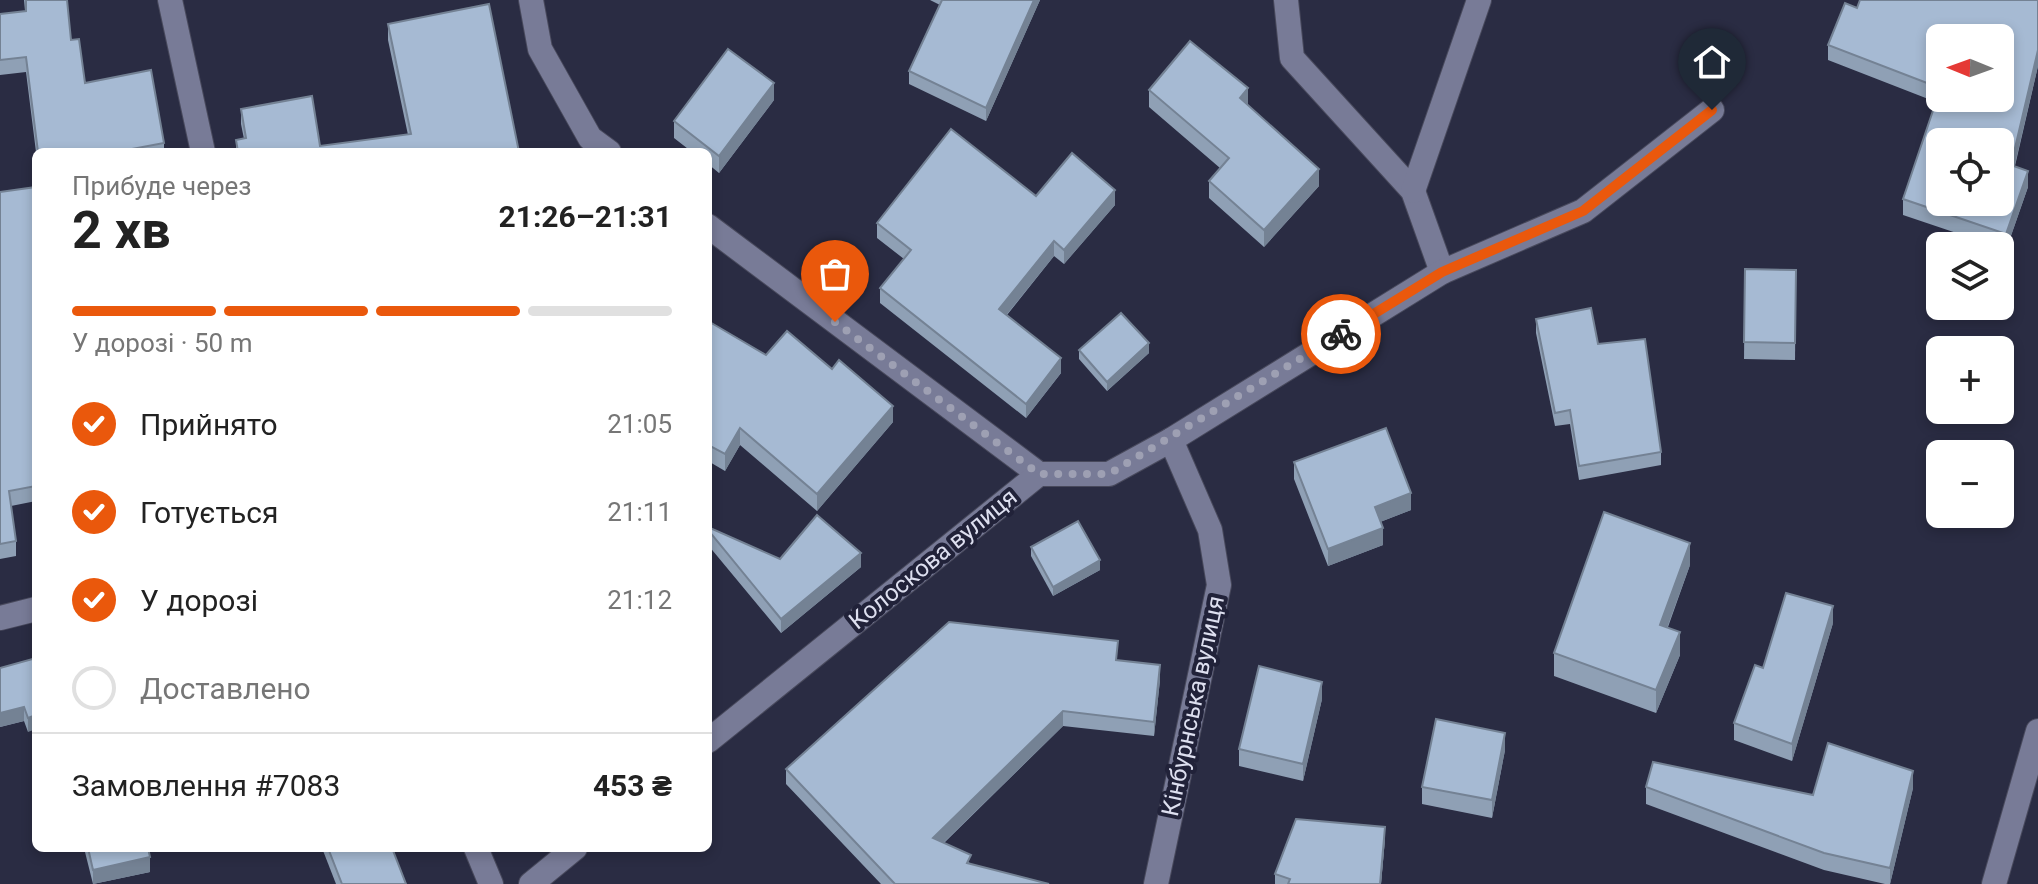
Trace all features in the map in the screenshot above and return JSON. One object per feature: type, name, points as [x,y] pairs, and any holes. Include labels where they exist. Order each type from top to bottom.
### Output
[{"type":"street","points":[[170,0],[202,148]]},
{"type":"street","points":[[531,0],[540,49],[590,138],[604,148]]},
{"type":"street","points":[[1286,0],[1292,58],[1413,191],[1442,272]]},
{"type":"street","points":[[1413,191],[1479,0]]},
{"type":"street","name":"Колоскова вулиця","points":[[712,738],[1039,474],[1109,474],[1171,440],[1442,272],[1583,211],[1712,110]]},
{"type":"street","points":[[712,229],[1039,474]]},
{"type":"street","name":"Кінбурнська вулиця","points":[[1156,884],[1219,585],[1210,530],[1171,440]]},
{"type":"street","points":[[0,618],[32,610]]},
{"type":"street","points":[[1994,884],[2038,731]]},
{"type":"street","points":[[478,852],[491,884]]},
{"type":"street","points":[[531,884],[570,852]]},
{"type":"building","points":[[26,0],[67,0],[71,40],[79,39],[85,83],[151,70],[164,143],[137,148],[37,148],[26,57],[0,60],[0,14],[26,11]]},
{"type":"building","points":[[942,0],[1034,0],[986,108],[909,71]]},
{"type":"building","points":[[1860,0],[2038,0],[2038,50],[2014,152],[2014,128],[1927,128],[1933,112],[2014,112],[2014,24],[1926,24],[1926,83],[1828,45],[1845,3],[1857,8]]},
{"type":"building","points":[[489,4],[518,148],[237,148],[236,140],[246,138],[241,109],[312,96],[320,146],[411,134],[388,24]]},
{"type":"building","points":[[1190,41],[1248,88],[1240,98],[1319,169],[1264,230],[1209,181],[1229,158],[1149,90]]},
{"type":"building","points":[[728,49],[774,83],[719,156],[674,121]]},
{"type":"building","points":[[951,129],[1036,196],[1072,153],[1115,190],[1064,250],[1054,241],[999,309],[1061,358],[1026,404],[880,288],[911,250],[877,223]]},
{"type":"building","points":[[1926,131],[1926,207],[1903,199]]},
{"type":"building","points":[[2014,166],[2028,171],[2014,211]]},
{"type":"building","points":[[32,188],[32,487],[9,491],[16,541],[0,544],[0,192]]},
{"type":"building","points":[[1953,216],[2012,216],[2007,232]]},
{"type":"building","points":[[1745,269],[1796,270],[1795,343],[1744,342]]},
{"type":"building","points":[[1591,308],[1598,344],[1645,339],[1661,452],[1579,466],[1570,410],[1555,413],[1536,319]]},
{"type":"building","points":[[1121,313],[1149,343],[1107,382],[1079,350]]},
{"type":"building","points":[[712,323],[766,355],[787,331],[832,369],[839,360],[893,406],[817,494],[740,428],[725,454],[712,447]]},
{"type":"building","points":[[1386,428],[1411,493],[1375,507],[1383,528],[1328,549],[1294,462]]},
{"type":"building","points":[[1604,512],[1690,543],[1660,625],[1680,632],[1656,690],[1554,653]]},
{"type":"building","points":[[817,515],[861,553],[781,619],[712,535],[712,529],[780,559]]},
{"type":"building","points":[[1078,521],[1100,560],[1053,587],[1031,547]]},
{"type":"building","points":[[1786,593],[1833,606],[1792,744],[1734,723],[1755,665],[1763,668]]},
{"type":"building","points":[[949,622],[1118,641],[1116,660],[1160,665],[1154,722],[1063,711],[933,838],[971,855],[967,863],[1049,884],[895,884],[786,769]]},
{"type":"building","points":[[32,659],[32,716],[28,718],[24,707],[0,713],[0,668]]},
{"type":"building","points":[[1259,666],[1322,682],[1303,764],[1239,749]]},
{"type":"building","points":[[1436,719],[1505,733],[1492,800],[1422,787]]},
{"type":"building","points":[[1828,743],[1913,771],[1890,868],[1824,853],[1646,787],[1653,762],[1813,795]]},
{"type":"building","points":[[1296,819],[1385,827],[1380,884],[1288,884],[1290,879],[1275,874]]},
{"type":"building","points":[[89,852],[149,852],[150,857],[93,870]]},
{"type":"building","points":[[330,852],[394,852],[406,884],[342,884]]},
{"type":"way so far","points":[[835,322],[1039,474],[1109,474],[1171,440],[1341,334]]},
{"type":"route","points":[[1341,334],[1442,272],[1583,211],[1712,110]]}]
